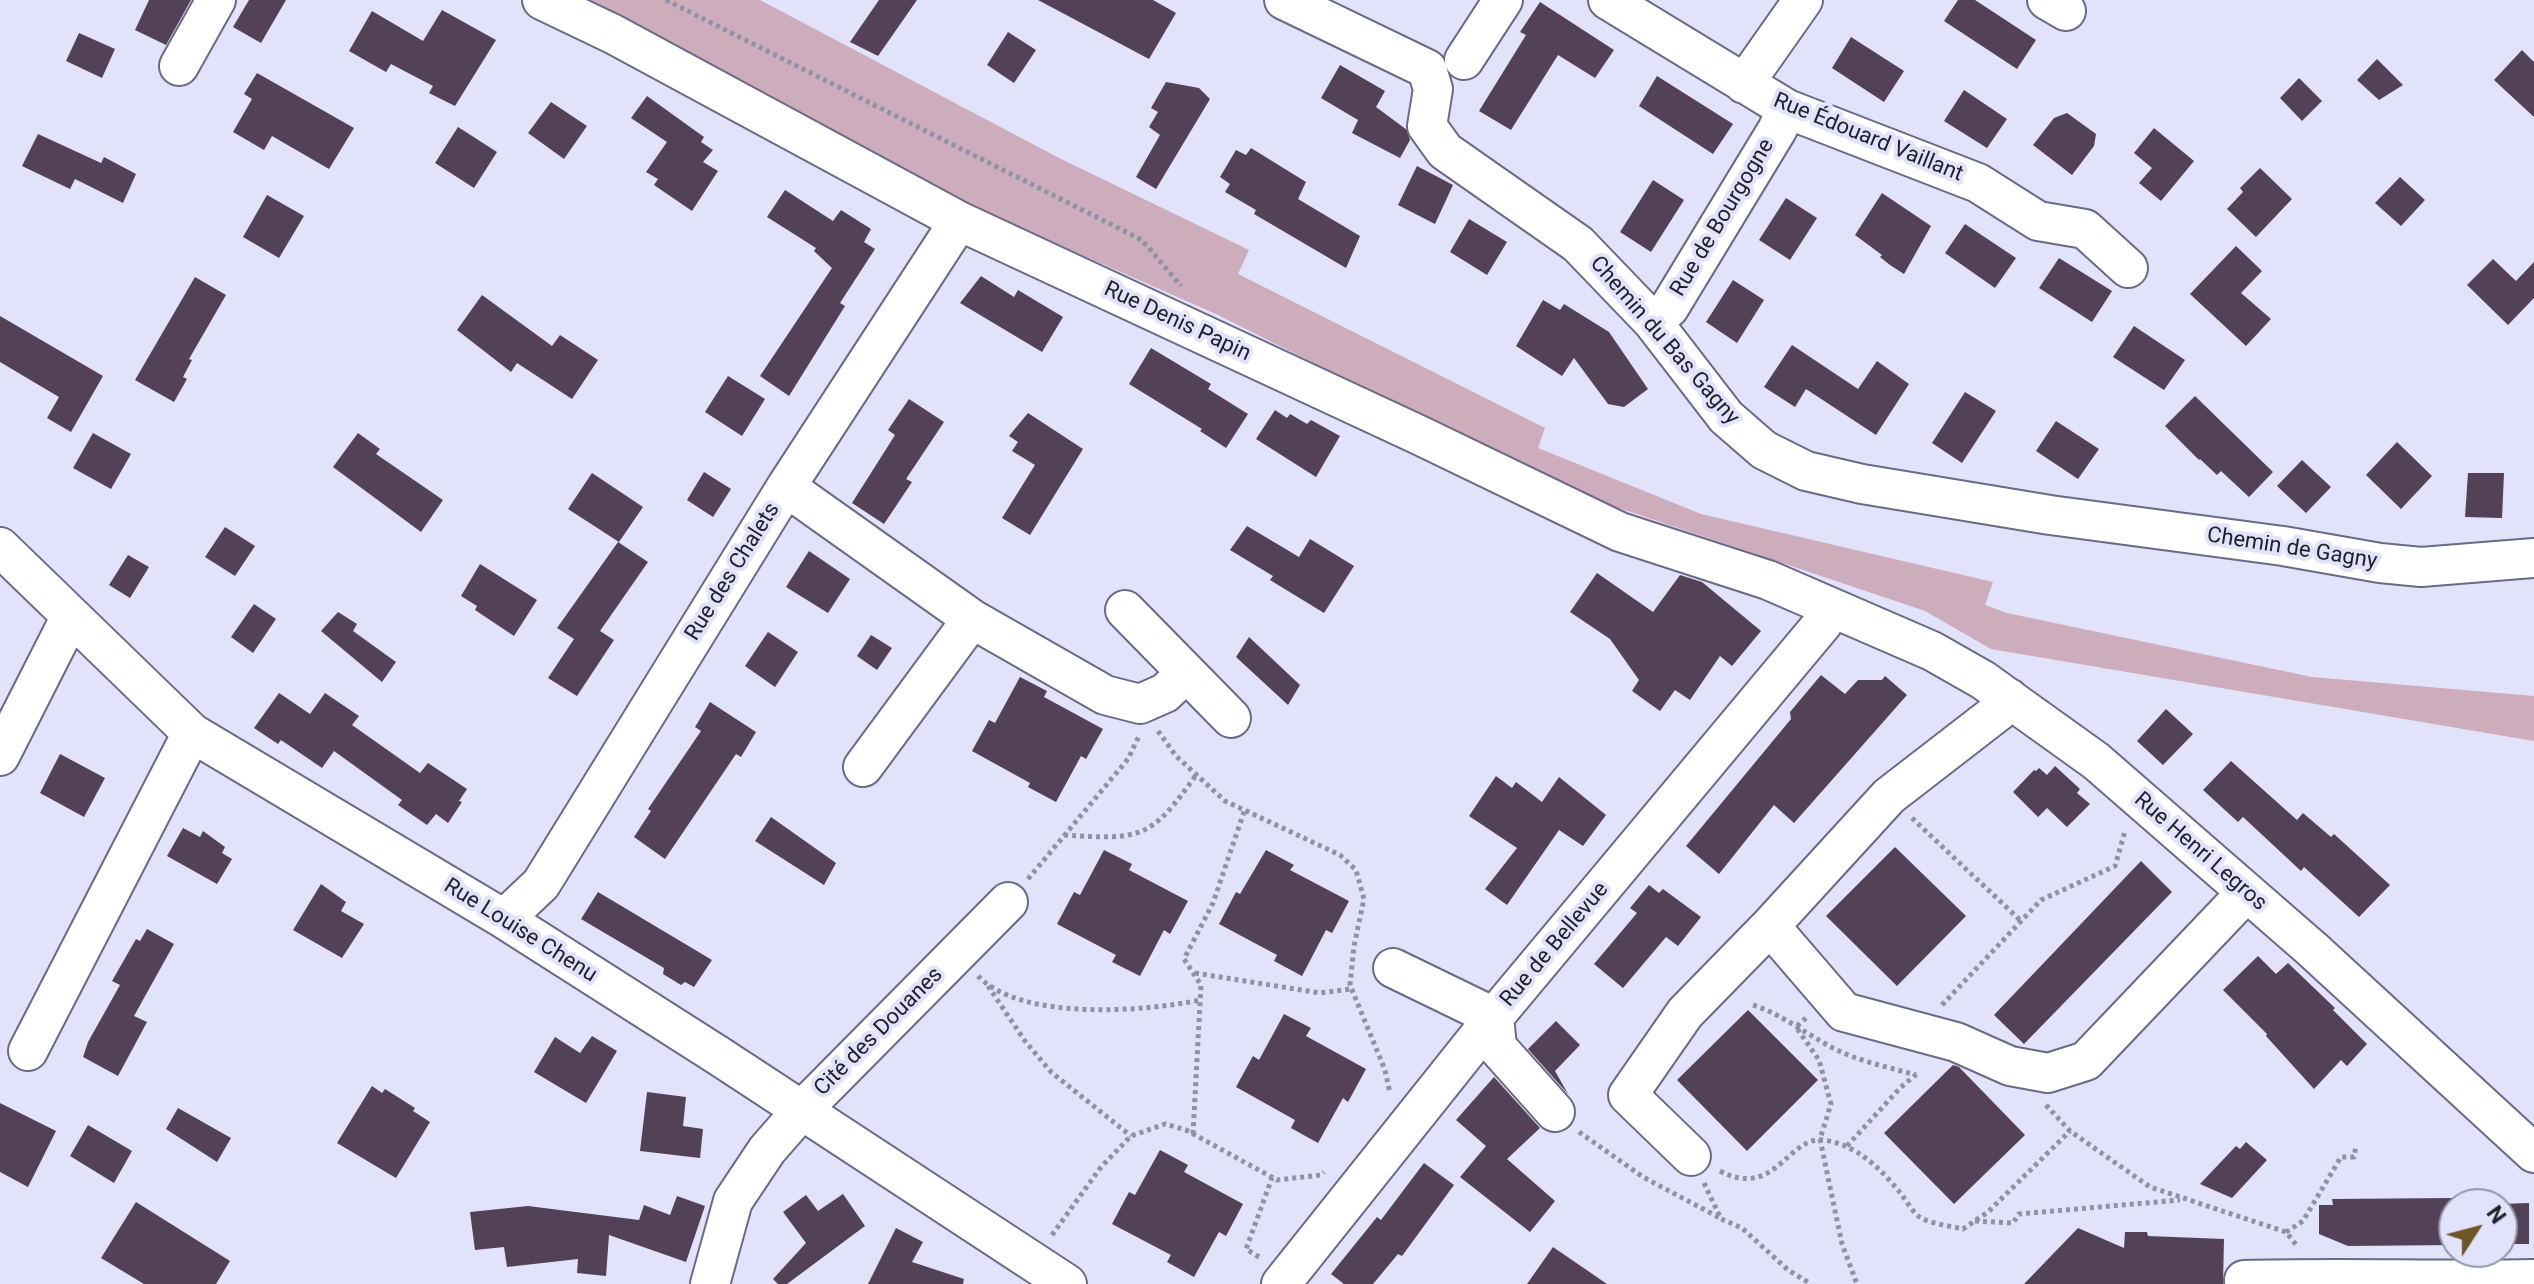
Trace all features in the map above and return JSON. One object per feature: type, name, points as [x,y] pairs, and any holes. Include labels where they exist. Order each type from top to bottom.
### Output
[{"type":"street","points":[[179,66],[216,0]]},
{"type":"street","name":"Rue Denis Papin","points":[[542,0],[613,34],[959,221],[1620,532],[1768,580],[1828,606]]},
{"type":"street","name":"Chemin du Bas Gagny","points":[[1284,0],[1427,69],[1433,89],[1427,126],[1445,151],[1578,244],[1652,321],[1726,417],[1764,450],[1806,471],[1862,484],[2050,515]]},
{"type":"street","points":[[1464,60],[1503,0]]},
{"type":"street","name":"Rue Édouard Vaillant","points":[[1608,0],[1787,109],[1978,183],[2038,221],[2085,229],[2128,268]]},
{"type":"street","points":[[1744,84],[1803,0]]},
{"type":"street","name":"Rue de Bourgogne","points":[[1652,321],[1669,308],[1787,109]]},
{"type":"street","name":"Rue des Chalets","points":[[504,919],[541,884],[786,487],[959,221]]},
{"type":"street","points":[[786,487],[972,619],[1105,695],[1144,710],[1186,673]]},
{"type":"street","name":"Chemin de Gagny","points":[[2050,515],[2421,567],[2466,566],[2534,558]]},
{"type":"street","name":"Rue Louise Chenu","points":[[0,547],[192,733],[504,919],[1067,1284]]},
{"type":"street","name":"Rue Henri Legros","points":[[1828,606],[1932,651],[2009,698],[2096,761],[2312,949],[2534,1153]]},
{"type":"street","name":"Rue de Bellevue","points":[[1284,1280],[1494,1017],[1823,623],[1828,606]]},
{"type":"street","points":[[1125,610],[1231,718]]},
{"type":"street","points":[[0,756],[71,616]]},
{"type":"street","points":[[863,767],[972,619]]},
{"type":"street","points":[[1691,1156],[1628,1095],[1685,1013],[1889,796],[1999,711],[2009,698]]},
{"type":"street","points":[[28,1051],[192,733]]},
{"type":"street","points":[[1770,926],[1844,1012],[1956,1042],[2010,1066],[2048,1073],[2086,1061],[2246,893]]},
{"type":"street","name":"Cité des Douanes","points":[[710,1284],[733,1201],[767,1150],[802,1110],[1008,902]]},
{"type":"street","points":[[1393,968],[1494,1017],[1497,1047],[1555,1112]]},
{"type":"street","points":[[2244,1280],[2534,1279]]},
{"type":"path","points":[[666,0],[1142,240]]},
{"type":"path","points":[[1144,710],[1176,756],[1225,801],[1340,855],[1356,870],[1364,899],[1350,985],[1385,1070],[1391,1100]]},
{"type":"path","points":[[1008,902],[1128,759],[1144,710]]},
{"type":"path","points":[[1063,835],[1109,838],[1137,835],[1169,813],[1196,775]]},
{"type":"path","points":[[1916,1032],[2041,900],[2115,866],[2135,795]]},
{"type":"path","points":[[1889,796],[2021,921]]},
{"type":"path","points":[[1193,1134],[1201,985],[1184,959],[1213,903],[1245,809]]},
{"type":"path","name":"Cité des Douanes","points":[[957,954],[987,985],[1025,1041],[1051,1072],[1131,1136]]},
{"type":"path","points":[[1193,973],[1320,993],[1352,989]]},
{"type":"path","name":"Cité des Douanes","points":[[987,985],[1020,999],[1092,1011],[1161,1008],[1200,1000]]},
{"type":"path","points":[[1830,995],[1796,1027],[1819,1060],[1831,1104],[1820,1139],[1842,1244],[1857,1284]]},
{"type":"path","points":[[1846,1146],[1901,1087],[1956,1042]]},
{"type":"path","points":[[2010,1066],[2070,1131],[2150,1187],[2286,1232],[2312,1265],[2314,1278]]},
{"type":"path","points":[[1555,1112],[1590,1141],[1643,1177],[1742,1228],[1788,1270],[1811,1284]]},
{"type":"path","points":[[1033,1262],[1101,1167],[1131,1136],[1165,1124],[1193,1134],[1277,1180],[1321,1175],[1331,1164]]},
{"type":"path","points":[[1691,1156],[1745,1181],[1767,1173],[1809,1142],[1820,1139],[1846,1146],[1882,1170],[1919,1217],[1963,1229],[1988,1212],[2070,1131]]},
{"type":"path","points":[[2286,1232],[2303,1221],[2341,1157],[2354,1157],[2356,1146]]},
{"type":"path","points":[[1691,1156],[1721,1219]]},
{"type":"path","points":[[1272,1178],[1246,1249],[1284,1280]]},
{"type":"path","points":[[1974,1221],[2013,1223],[2019,1214],[2184,1200]]},
{"type":"shaded area","points":[[566,0],[760,0],[1059,158],[1249,250],[1238,274],[1545,428],[1538,448],[1701,514],[1993,582],[1985,605],[2007,613],[2312,677],[2534,696],[2534,741],[1991,649],[1925,611],[1604,503],[1423,418],[1216,314],[973,207]]},
{"type":"building","points":[[149,0],[191,0],[166,45],[135,30]]},
{"type":"building","points":[[249,0],[286,0],[261,43],[233,27]]},
{"type":"building","points":[[879,0],[917,0],[878,56],[850,42]]},
{"type":"building","points":[[1038,0],[1153,0],[1176,13],[1149,59]]},
{"type":"building","points":[[1958,0],[1975,0],[2036,40],[2017,69],[1944,21]]},
{"type":"building","points":[[1540,2],[1614,50],[1595,78],[1558,55],[1511,130],[1479,111],[1526,35],[1520,32]]},
{"type":"building","points":[[442,10],[496,40],[455,106],[429,93],[433,86],[391,64],[386,72],[349,51],[372,11],[423,41]]},
{"type":"building","points":[[1008,32],[1036,50],[1014,83],[987,65]]},
{"type":"building","points":[[79,33],[115,49],[102,78],[66,61]]},
{"type":"building","points":[[1851,37],[1904,71],[1884,102],[1832,68]]},
{"type":"building","points":[[2522,50],[2534,62],[2534,117],[2494,80]]},
{"type":"building","points":[[2377,59],[2403,85],[2379,100],[2357,80]]},
{"type":"building","points":[[1340,65],[1385,91],[1376,107],[1407,130],[1410,140],[1400,158],[1352,133],[1358,120],[1321,98]]},
{"type":"building","points":[[257,73],[354,128],[329,169],[272,136],[264,150],[233,132],[252,99],[244,94]]},
{"type":"building","points":[[1657,76],[1733,124],[1713,154],[1639,106]]},
{"type":"building","points":[[2299,78],[2322,101],[2302,121],[2280,98]]},
{"type":"building","points":[[1166,82],[1199,88],[1210,99],[1156,189],[1136,177],[1160,135],[1149,127],[1158,112],[1151,108]]},
{"type":"building","points":[[1964,90],[2007,119],[1987,148],[1944,121]]},
{"type":"building","points":[[647,96],[704,137],[701,142],[713,150],[703,162],[718,171],[692,211],[654,185],[658,179],[646,172],[667,142],[631,118]]},
{"type":"building","points":[[551,102],[587,126],[564,159],[528,133]]},
{"type":"building","points":[[2067,113],[2096,134],[2094,146],[2072,175],[2033,145],[2054,118]]},
{"type":"building","points":[[458,127],[497,152],[474,188],[435,163]]},
{"type":"building","points":[[2154,128],[2194,161],[2161,201],[2139,183],[2152,168],[2134,153]]},
{"type":"building","points":[[38,134],[101,163],[104,157],[136,174],[123,203],[75,179],[70,189],[22,166]]},
{"type":"building","points":[[1251,148],[1306,182],[1298,199],[1360,236],[1346,268],[1254,214],[1256,210],[1225,192],[1230,184],[1220,177],[1236,150],[1246,155]]},
{"type":"building","points":[[1417,166],[1453,185],[1435,224],[1398,205]]},
{"type":"building","points":[[2260,168],[2292,199],[2256,237],[2227,209],[2243,192],[2240,188]]},
{"type":"building","points":[[2400,177],[2425,200],[2401,226],[2375,203]]},
{"type":"building","points":[[1653,180],[1684,200],[1651,252],[1620,232]]},
{"type":"building","points":[[785,190],[833,221],[841,210],[871,229],[864,242],[875,249],[840,303],[845,306],[789,396],[760,376],[832,268],[814,251],[816,248],[767,217]]},
{"type":"building","points":[[1882,193],[1931,226],[1904,274],[1855,235]]},
{"type":"building","points":[[267,195],[304,216],[279,258],[243,237]]},
{"type":"building","points":[[1786,198],[1817,218],[1790,260],[1759,240]]},
{"type":"building","points":[[1469,219],[1507,242],[1487,275],[1450,252]]},
{"type":"building","points":[[1965,224],[2016,258],[1995,288],[1945,253]]},
{"type":"building","points":[[2236,246],[2262,271],[2241,293],[2271,319],[2246,346],[2190,294]]},
{"type":"building","points":[[2059,258],[2112,291],[2092,322],[2039,288]]},
{"type":"building","points":[[2493,259],[2516,281],[2534,262],[2534,298],[2508,325],[2467,285]]},
{"type":"building","points":[[981,276],[1014,297],[1018,290],[1063,317],[1042,352],[960,303]]},
{"type":"building","points":[[195,277],[226,295],[189,359],[192,360],[183,377],[187,379],[174,402],[135,380]]},
{"type":"building","points":[[1733,280],[1764,300],[1737,343],[1706,322]]},
{"type":"building","points":[[482,295],[552,346],[560,335],[598,360],[572,399],[517,363],[511,372],[457,330]]},
{"type":"building","points":[[1543,300],[1560,310],[1564,304],[1609,332],[1648,389],[1624,407],[1608,404],[1574,358],[1562,376],[1516,346]]},
{"type":"building","points":[[0,316],[103,376],[71,432],[47,418],[59,397],[0,362]]},
{"type":"building","points":[[2134,326],[2185,360],[2164,390],[2113,357]]},
{"type":"building","points":[[1792,345],[1858,389],[1877,361],[1909,384],[1876,435],[1806,389],[1795,407],[1764,387]]},
{"type":"building","points":[[1151,348],[1211,384],[1208,389],[1248,414],[1226,448],[1200,431],[1202,429],[1129,384]]},
{"type":"building","points":[[728,376],[765,399],[742,436],[705,412]]},
{"type":"building","points":[[1965,392],[1996,411],[1962,463],[1932,443]]},
{"type":"building","points":[[2195,396],[2273,472],[2249,497],[2221,471],[2217,475],[2199,460],[2165,426]]},
{"type":"building","points":[[909,399],[944,422],[906,479],[912,482],[884,524],[852,503],[895,435],[888,430]]},
{"type":"building","points":[[1275,410],[1287,418],[1290,414],[1307,424],[1311,420],[1340,436],[1316,477],[1256,439]]},
{"type":"building","points":[[1028,413],[1083,449],[1030,535],[1002,518],[1035,465],[1012,451],[1018,442],[1009,436]]},
{"type":"building","points":[[2056,421],[2099,449],[2078,479],[2036,451]]},
{"type":"building","points":[[93,433],[131,454],[111,489],[73,468]]},
{"type":"building","points":[[358,433],[380,449],[376,454],[443,500],[421,532],[333,467]]},
{"type":"building","points":[[2397,442],[2432,476],[2401,509],[2366,475]]},
{"type":"building","points":[[2302,460],[2331,487],[2306,513],[2277,486]]},
{"type":"building","points":[[704,472],[731,489],[713,517],[687,500]]},
{"type":"building","points":[[592,473],[643,507],[619,542],[568,509]]},
{"type":"building","points":[[2468,473],[2504,473],[2502,518],[2465,517]]},
{"type":"building","points":[[1247,526],[1299,557],[1310,539],[1354,566],[1324,613],[1270,580],[1273,576],[1230,550]]},
{"type":"building","points":[[225,527],[255,546],[235,576],[205,557]]},
{"type":"building","points":[[618,542],[648,562],[600,631],[614,640],[577,696],[548,678],[574,639],[557,628]]},
{"type":"building","points":[[809,551],[850,579],[828,613],[786,587]]},
{"type":"building","points":[[128,555],[149,567],[130,598],[109,585]]},
{"type":"building","points":[[480,564],[537,600],[514,636],[475,610],[477,606],[461,596]]},
{"type":"building","points":[[1597,573],[1653,612],[1680,575],[1702,582],[1761,631],[1732,666],[1720,656],[1690,700],[1675,690],[1660,711],[1632,691],[1639,680],[1610,639],[1570,612]]},
{"type":"building","points":[[254,604],[276,619],[253,653],[231,637]]},
{"type":"building","points":[[338,612],[357,624],[353,631],[396,662],[382,682],[321,631]]},
{"type":"building","points":[[768,632],[798,652],[775,687],[745,666]]},
{"type":"building","points":[[871,635],[892,648],[877,670],[857,656]]},
{"type":"building","points":[[1249,637],[1300,685],[1288,705],[1236,657]]},
{"type":"building","points":[[1821,675],[1845,694],[1858,680],[1882,680],[1885,676],[1907,695],[1794,823],[1774,805],[1719,874],[1686,846],[1791,719],[1790,712]]},
{"type":"building","points":[[1020,677],[1047,691],[1044,697],[1103,729],[1086,759],[1081,756],[1056,802],[1028,787],[1030,783],[972,751],[989,720],[995,723]]},
{"type":"building","points":[[279,693],[310,714],[325,693],[359,716],[352,725],[420,773],[428,763],[467,789],[448,823],[436,814],[427,825],[398,805],[402,800],[334,751],[322,768],[281,740],[278,744],[254,728]]},
{"type":"building","points":[[710,702],[756,732],[741,757],[736,754],[665,859],[634,837],[651,811],[648,809],[701,731],[695,727]]},
{"type":"building","points":[[2166,709],[2193,734],[2163,765],[2137,741]]},
{"type":"building","points":[[60,754],[105,778],[84,817],[40,793]]},
{"type":"building","points":[[2231,761],[2297,820],[2303,813],[2331,837],[2334,834],[2390,885],[2359,917],[2304,867],[2301,871],[2243,817],[2238,822],[2203,790]]},
{"type":"building","points":[[2055,766],[2080,789],[2077,793],[2090,804],[2067,827],[2047,808],[2038,817],[2013,792],[2034,770],[2039,768],[2047,775]]},
{"type":"building","points":[[1496,776],[1512,788],[1516,782],[1542,802],[1559,777],[1606,815],[1583,846],[1559,830],[1507,905],[1485,889],[1517,848],[1469,816]]},
{"type":"building","points":[[771,817],[836,863],[824,885],[755,841]]},
{"type":"building","points":[[183,828],[200,837],[203,831],[225,847],[222,853],[232,859],[217,884],[167,856]]},
{"type":"building","points":[[1895,847],[1966,916],[1897,986],[1826,916]]},
{"type":"building","points":[[1104,850],[1132,864],[1129,870],[1188,901],[1170,934],[1164,930],[1140,976],[1112,962],[1116,955],[1057,924],[1074,892],[1080,895]]},
{"type":"building","points":[[1266,850],[1294,865],[1290,870],[1349,901],[1332,933],[1326,930],[1302,976],[1274,961],[1277,955],[1219,924],[1236,892],[1240,894]]},
{"type":"building","points":[[2141,861],[2172,892],[2024,1044],[1994,1015]]},
{"type":"building","points":[[321,884],[346,902],[341,911],[364,924],[342,958],[293,930]]},
{"type":"building","points":[[1649,885],[1659,893],[1663,889],[1701,917],[1678,946],[1666,937],[1623,988],[1594,964],[1637,913],[1630,908]]},
{"type":"building","points":[[598,892],[712,960],[694,987],[685,982],[681,985],[663,974],[664,968],[581,919]]},
{"type":"building","points":[[147,929],[174,944],[134,1016],[147,1022],[118,1076],[83,1057],[88,1042],[120,985],[112,981],[136,939],[140,941]]},
{"type":"building","points":[[2258,956],[2276,974],[2288,963],[2367,1044],[2347,1066],[2341,1060],[2314,1089],[2267,1034],[2223,990]]},
{"type":"building","points":[[1748,1010],[1818,1080],[1747,1151],[1677,1080]]},
{"type":"building","points":[[1284,1014],[1311,1028],[1306,1036],[1366,1069],[1348,1102],[1343,1098],[1318,1143],[1291,1128],[1295,1120],[1236,1087],[1253,1056],[1259,1060]]},
{"type":"building","points":[[1556,1021],[1580,1045],[1555,1071],[1568,1094],[1528,1049]]},
{"type":"building","points":[[592,1036],[617,1051],[586,1103],[534,1072],[555,1037],[580,1053]]},
{"type":"building","points":[[1953,1065],[1959,1067],[2025,1135],[1954,1204],[1884,1133]]},
{"type":"building","points":[[1494,1077],[1540,1128],[1507,1159],[1555,1201],[1530,1232],[1460,1177],[1486,1146],[1456,1120]]},
{"type":"building","points":[[372,1086],[382,1093],[385,1089],[415,1108],[413,1111],[430,1122],[396,1178],[337,1143]]},
{"type":"building","points":[[647,1092],[686,1097],[683,1126],[703,1129],[700,1158],[640,1151]]},
{"type":"building","points":[[0,1103],[56,1131],[28,1187],[0,1172]]},
{"type":"building","points":[[178,1108],[231,1138],[217,1162],[166,1129]]},
{"type":"building","points":[[88,1125],[132,1151],[114,1183],[70,1156]]},
{"type":"building","points":[[2246,1142],[2267,1160],[2232,1198],[2200,1184],[2236,1146],[2240,1149]]},
{"type":"building","points":[[1160,1150],[1188,1165],[1184,1172],[1243,1204],[1226,1236],[1219,1232],[1194,1277],[1167,1262],[1171,1255],[1112,1224],[1129,1192],[1135,1195]]},
{"type":"building","points":[[1424,1163],[1454,1185],[1402,1256],[1398,1254],[1373,1284],[1344,1284],[1331,1274],[1377,1217],[1381,1220]]},
{"type":"building","points":[[843,1194],[865,1226],[787,1284],[778,1284],[773,1279],[806,1243],[783,1212],[806,1195],[818,1211]]},
{"type":"building","points":[[677,1196],[705,1206],[686,1262],[609,1235],[606,1276],[577,1273],[578,1259],[507,1267],[504,1247],[475,1250],[470,1212],[528,1206],[639,1220],[644,1205],[670,1215]]},
{"type":"building","points":[[2438,1198],[2438,1245],[2348,1246],[2319,1234],[2319,1205],[2333,1205],[2332,1199]]},
{"type":"building","points":[[136,1202],[230,1261],[216,1284],[144,1284],[101,1258]]},
{"type":"building","points":[[2518,1203],[2529,1203],[2529,1244],[2518,1244]]},
{"type":"building","points":[[896,1228],[923,1242],[912,1262],[964,1279],[963,1284],[868,1284]]},
{"type":"building","points":[[2078,1228],[2124,1248],[2125,1232],[2224,1239],[2223,1284],[2024,1284]]},
{"type":"building","points":[[1553,1247],[1607,1284],[1527,1284]]}]
